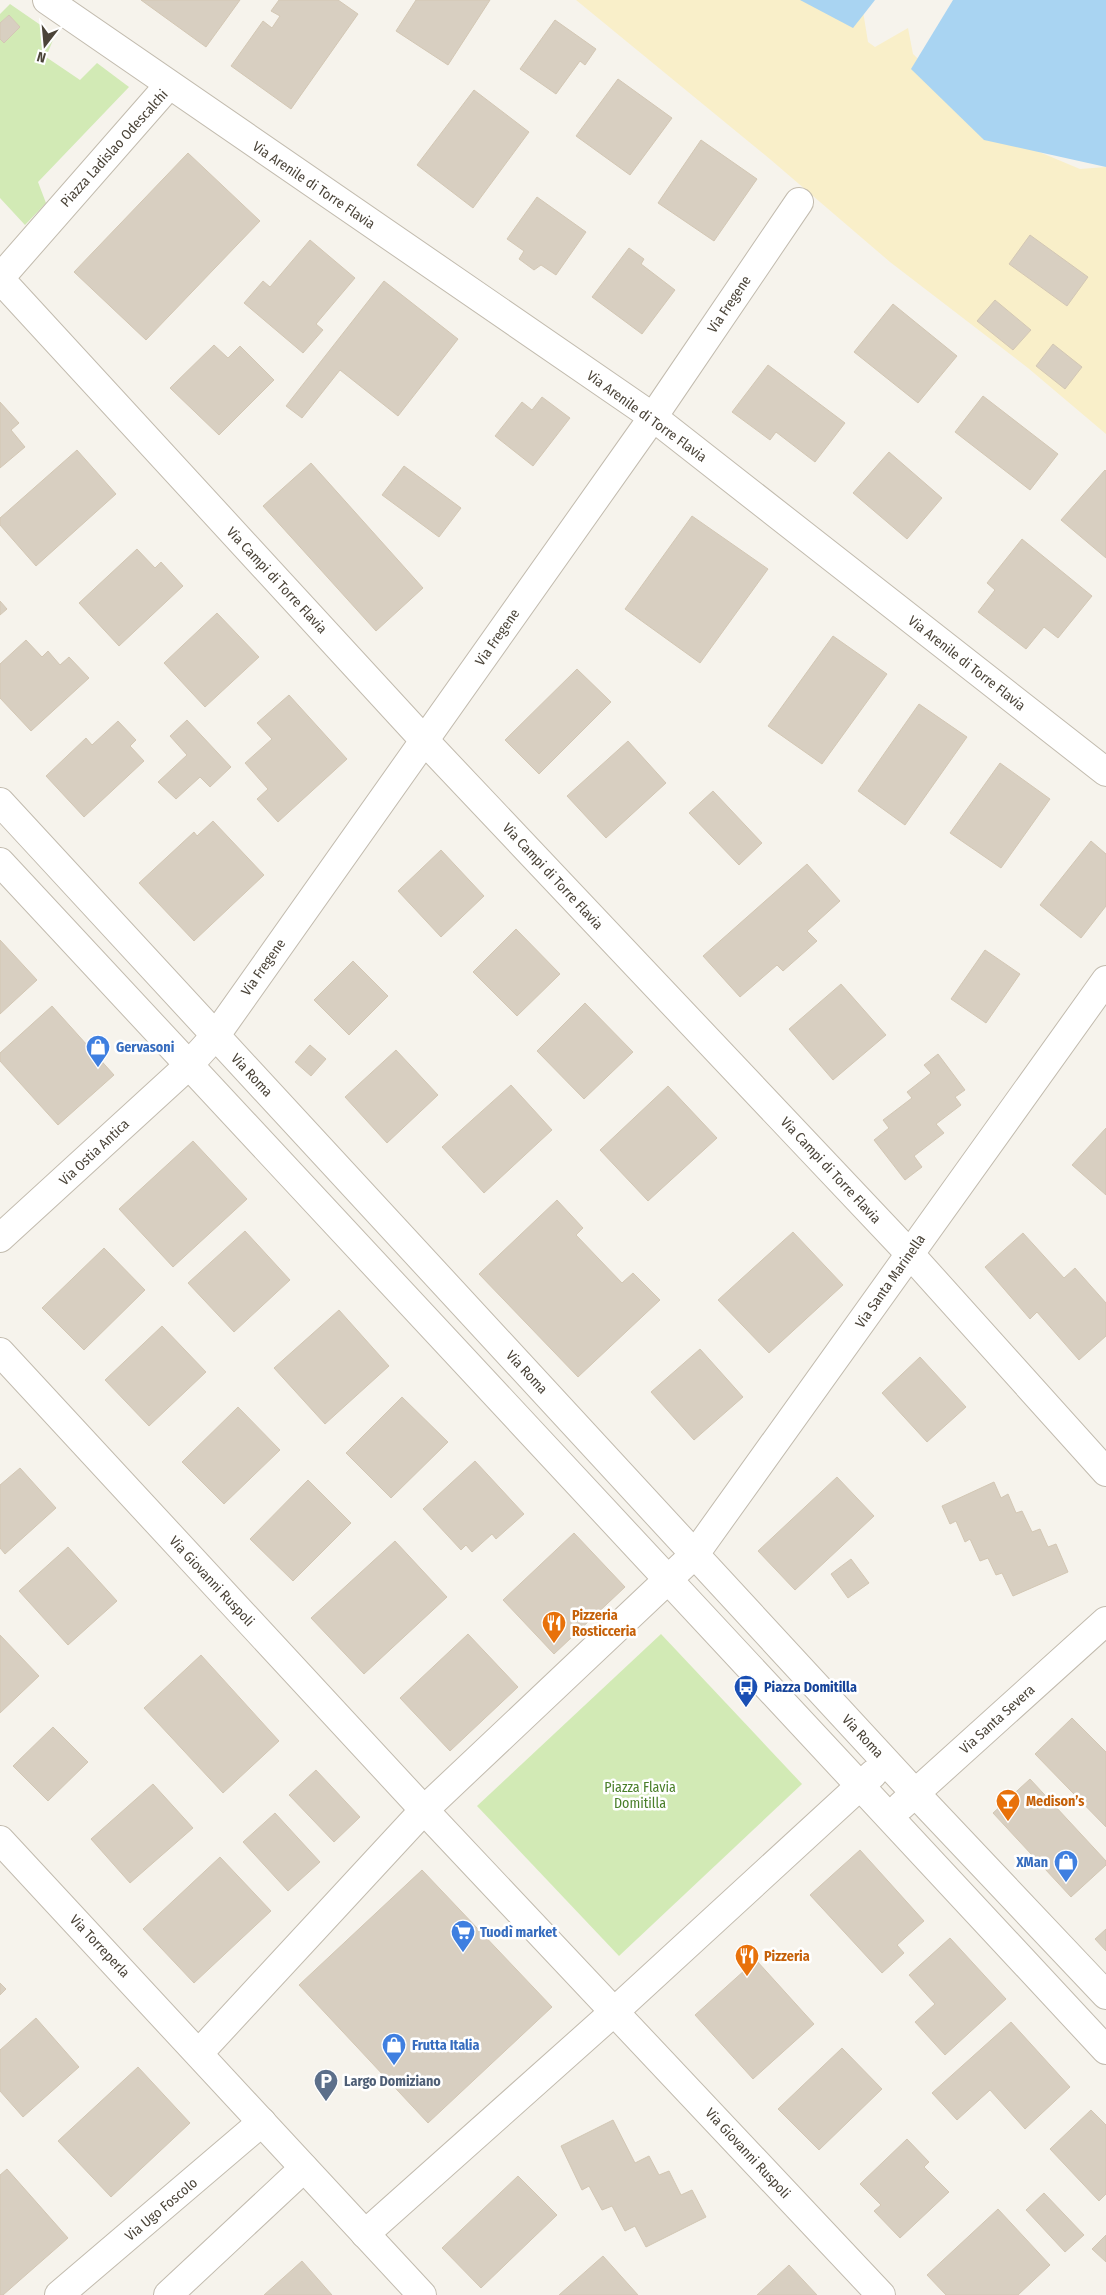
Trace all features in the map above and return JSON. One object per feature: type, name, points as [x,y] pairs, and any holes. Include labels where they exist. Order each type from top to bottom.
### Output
[{"type":"street","name":"Piazza Ladislao Odescalchi","points":[[0,278],[169,85],[47,0]]},
{"type":"street","name":"Via Arenile di Torre Flavia","points":[[169,85],[653,417],[1106,772]]},
{"type":"street","name":"Via Fregene","points":[[188,1066],[216,1035],[653,417],[799,202]]},
{"type":"street","name":"Via Campi di Torre Flavia","points":[[0,278],[424,740],[909,1253],[1106,1472]]},
{"type":"street","name":"Via Roma","points":[[0,802],[915,1793],[1106,1995]]},
{"type":"street","points":[[0,862],[1106,2050]]},
{"type":"street","name":"Via Santa Marinella","points":[[669,1579],[695,1554],[1106,980]]},
{"type":"street","name":"Via Ostia Antica","points":[[0,1238],[188,1066]]},
{"type":"street","name":"Via Giovanni Ruspoli","points":[[0,1352],[424,1810]]},
{"type":"street","points":[[422,2295],[200,2053],[424,1810],[669,1579]]},
{"type":"street","name":"Via Santa Severa","points":[[889,1817],[1106,1621]]},
{"type":"street","points":[[365,2234],[615,2011],[887,1761]]},
{"type":"street","points":[[424,1810],[615,2011]]},
{"type":"street","name":"Via Torreperla","points":[[0,1840],[200,2053]]},
{"type":"street","points":[[1026,1964],[1056,1940]]},
{"type":"street","name":"Via Giovanni Ruspoli","points":[[615,2011],[881,2295]]},
{"type":"street","name":"Via Ugo Foscolo","points":[[59,2295],[262,2122]]},
{"type":"street","points":[[168,2295],[304,2168]]},
{"type":"green space","points":[[10,4],[55,35],[46,57],[80,80],[97,63],[129,87],[38,182],[46,203],[25,225],[0,198],[0,39],[4,42],[20,27],[9,15],[0,23],[0,14]]},
{"type":"green space","name":"Piazza Flavia Domitilla","points":[[661,1634],[802,1784],[619,1956],[477,1806]]},
{"type":"sand","points":[[576,0],[815,0],[862,5],[868,42],[875,47],[908,28],[913,54],[996,134],[1080,169],[1106,167],[1106,434],[1028,368],[890,262],[771,160]]},
{"type":"water","points":[[800,0],[875,0],[853,28]]},
{"type":"water","points":[[953,0],[1106,0],[1106,167],[984,140],[911,69]]},
{"type":"building","points":[[141,0],[240,0],[206,47]]},
{"type":"building","points":[[279,0],[338,0],[358,14],[291,109],[231,66],[263,21],[272,28],[280,16],[271,11]]},
{"type":"building","points":[[416,0],[490,0],[448,65],[396,31]]},
{"type":"building","points":[[9,15],[20,27],[4,43],[0,39],[0,23]]},
{"type":"building","points":[[555,20],[596,49],[585,65],[580,61],[556,94],[520,69]]},
{"type":"building","points":[[618,79],[672,118],[630,175],[576,136]]},
{"type":"building","points":[[474,90],[529,132],[473,208],[417,165]]},
{"type":"building","points":[[701,140],[757,179],[714,241],[658,203]]},
{"type":"building","points":[[188,153],[260,221],[146,340],[74,272]]},
{"type":"building","points":[[537,197],[586,232],[556,275],[541,265],[534,270],[519,259],[524,251],[507,239]]},
{"type":"building","points":[[1030,235],[1088,277],[1067,306],[1009,264]]},
{"type":"building","points":[[310,240],[355,278],[316,324],[323,330],[303,353],[244,303],[263,281],[270,287]]},
{"type":"building","points":[[629,248],[644,259],[641,264],[675,290],[642,334],[592,297]]},
{"type":"building","points":[[384,281],[458,339],[398,416],[340,370],[302,418],[286,406]]},
{"type":"building","points":[[995,300],[1031,330],[1013,350],[977,321]]},
{"type":"building","points":[[893,304],[957,356],[918,403],[854,352]]},
{"type":"building","points":[[1053,344],[1082,367],[1065,389],[1036,366]]},
{"type":"building","points":[[214,345],[228,358],[240,346],[274,380],[219,435],[170,388]]},
{"type":"building","points":[[768,365],[845,423],[815,462],[776,432],[770,440],[732,412]]},
{"type":"building","points":[[983,396],[1058,454],[1030,490],[955,432]]},
{"type":"building","points":[[542,397],[570,418],[533,466],[495,436],[522,402],[532,410]]},
{"type":"building","points":[[0,402],[19,423],[11,430],[25,447],[0,468]]},
{"type":"building","points":[[77,450],[116,494],[36,566],[0,525],[0,518]]},
{"type":"building","points":[[889,452],[942,498],[907,539],[853,493]]},
{"type":"building","points":[[311,463],[423,588],[376,631],[263,506]]},
{"type":"building","points":[[404,466],[461,508],[439,537],[382,495]]},
{"type":"building","points":[[1106,471],[1106,558],[1061,520]]},
{"type":"building","points":[[692,516],[768,569],[700,663],[625,609]]},
{"type":"building","points":[[1022,539],[1092,596],[1058,638],[1044,627],[1026,649],[978,612],[995,590],[987,583]]},
{"type":"building","points":[[137,549],[155,568],[161,562],[183,586],[119,646],[79,603]]},
{"type":"building","points":[[0,601],[7,609],[0,615]]},
{"type":"building","points":[[217,613],[259,657],[205,707],[164,663]]},
{"type":"building","points":[[833,636],[887,674],[822,764],[768,726]]},
{"type":"building","points":[[26,640],[42,657],[48,651],[60,665],[69,657],[89,678],[31,731],[0,698],[0,664]]},
{"type":"building","points":[[577,669],[611,702],[539,774],[505,740]]},
{"type":"building","points":[[289,695],[347,759],[278,822],[257,799],[268,789],[245,763],[272,739],[257,723]]},
{"type":"building","points":[[919,704],[967,737],[905,825],[858,791]]},
{"type":"building","points":[[187,720],[231,767],[210,787],[200,777],[176,799],[158,782],[187,755],[170,736]]},
{"type":"building","points":[[118,721],[136,740],[130,746],[144,761],[84,817],[46,776],[86,738],[92,745]]},
{"type":"building","points":[[628,741],[666,783],[606,838],[567,796]]},
{"type":"building","points":[[1000,763],[1050,799],[1001,868],[950,833]]},
{"type":"building","points":[[713,791],[762,843],[739,865],[689,813]]},
{"type":"building","points":[[213,821],[264,875],[194,941],[139,883],[194,832],[197,836]]},
{"type":"building","points":[[1091,841],[1106,854],[1106,906],[1081,938],[1040,905]]},
{"type":"building","points":[[441,850],[484,896],[441,937],[398,891]]},
{"type":"building","points":[[807,864],[840,901],[807,931],[817,941],[783,971],[777,965],[740,997],[703,956]]},
{"type":"building","points":[[516,929],[560,974],[517,1016],[473,972]]},
{"type":"building","points":[[0,940],[37,980],[0,1014]]},
{"type":"building","points":[[985,950],[1020,974],[986,1023],[951,999]]},
{"type":"building","points":[[353,961],[388,996],[349,1035],[314,1000]]},
{"type":"building","points":[[841,984],[886,1035],[833,1080],[789,1029]]},
{"type":"building","points":[[585,1003],[633,1052],[584,1099],[537,1051]]},
{"type":"building","points":[[52,1006],[114,1075],[58,1125],[0,1061],[0,1053]]},
{"type":"building","points":[[310,1045],[326,1059],[311,1076],[295,1062]]},
{"type":"building","points":[[396,1050],[438,1095],[387,1143],[345,1097]]},
{"type":"building","points":[[938,1054],[965,1090],[955,1097],[961,1105],[936,1124],[944,1133],[914,1156],[922,1167],[905,1180],[874,1140],[889,1128],[883,1120],[912,1098],[907,1092],[931,1073],[924,1065]]},
{"type":"building","points":[[511,1085],[552,1130],[484,1193],[442,1147]]},
{"type":"building","points":[[668,1086],[717,1138],[648,1201],[600,1150]]},
{"type":"building","points":[[1106,1128],[1106,1195],[1072,1165]]},
{"type":"building","points":[[193,1141],[247,1199],[173,1267],[119,1209]]},
{"type":"building","points":[[557,1200],[583,1228],[576,1235],[622,1283],[633,1273],[660,1300],[578,1377],[479,1274]]},
{"type":"building","points":[[245,1231],[290,1280],[234,1332],[188,1283]]},
{"type":"building","points":[[793,1232],[843,1285],[769,1353],[718,1300]]},
{"type":"building","points":[[1023,1233],[1064,1278],[1075,1268],[1106,1303],[1106,1336],[1079,1360],[1037,1312],[1030,1319],[985,1267]]},
{"type":"building","points":[[104,1248],[145,1290],[84,1350],[42,1308]]},
{"type":"building","points":[[339,1310],[389,1366],[325,1424],[274,1368]]},
{"type":"building","points":[[162,1326],[206,1372],[149,1426],[105,1380]]},
{"type":"building","points":[[700,1349],[743,1397],[694,1440],[651,1392]]},
{"type":"building","points":[[920,1357],[966,1407],[927,1442],[882,1393]]},
{"type":"building","points":[[402,1397],[448,1442],[391,1498],[346,1453]]},
{"type":"building","points":[[238,1407],[280,1450],[224,1504],[182,1462]]},
{"type":"building","points":[[475,1461],[524,1514],[496,1539],[492,1534],[472,1552],[466,1545],[461,1550],[423,1509]]},
{"type":"building","points":[[20,1468],[56,1508],[5,1554],[0,1548],[0,1485]]},
{"type":"building","points":[[837,1477],[874,1516],[795,1590],[758,1551]]},
{"type":"building","points":[[308,1480],[351,1523],[293,1581],[250,1539]]},
{"type":"building","points":[[994,1482],[1001,1498],[1008,1494],[1016,1513],[1022,1511],[1032,1532],[1040,1529],[1048,1547],[1056,1544],[1068,1572],[1013,1596],[1002,1573],[996,1575],[988,1558],[980,1561],[970,1539],[965,1542],[956,1521],[950,1524],[942,1506]]},
{"type":"building","points":[[574,1533],[625,1587],[554,1654],[503,1600]]},
{"type":"building","points":[[395,1541],[447,1597],[364,1674],[311,1618]]},
{"type":"building","points":[[68,1547],[117,1601],[68,1645],[19,1591]]},
{"type":"building","points":[[851,1559],[869,1583],[848,1598],[831,1574]]},
{"type":"building","points":[[468,1634],[518,1687],[450,1751],[400,1698]]},
{"type":"building","points":[[0,1635],[39,1676],[0,1713]]},
{"type":"building","points":[[201,1655],[279,1741],[223,1793],[144,1708]]},
{"type":"building","points":[[1072,1718],[1106,1752],[1106,1827],[1035,1754]]},
{"type":"building","points":[[53,1727],[88,1762],[48,1801],[13,1766]]},
{"type":"building","points":[[316,1770],[360,1817],[334,1842],[289,1795]]},
{"type":"building","points":[[1030,1779],[1106,1861],[1106,1865],[1071,1897],[993,1813]]},
{"type":"building","points":[[153,1784],[193,1828],[130,1883],[91,1839]]},
{"type":"building","points":[[275,1813],[320,1862],[288,1891],[243,1842]]},
{"type":"building","points":[[860,1850],[924,1921],[897,1945],[904,1953],[882,1973],[810,1895]]},
{"type":"building","points":[[220,1857],[271,1911],[194,1983],[143,1929]]},
{"type":"building","points":[[422,1870],[552,2007],[428,2123],[299,1985]]},
{"type":"building","points":[[1106,1929],[1106,1951],[1095,1939]]},
{"type":"building","points":[[950,1938],[1006,1999],[945,2055],[915,2022],[935,2004],[909,1975]]},
{"type":"building","points":[[756,1960],[814,2024],[753,2079],[695,2015]]},
{"type":"building","points":[[0,1983],[6,1989],[0,1995]]},
{"type":"building","points":[[36,2018],[79,2067],[23,2117],[0,2091],[0,2050]]},
{"type":"building","points":[[1011,2022],[1070,2087],[1025,2129],[990,2090],[957,2120],[932,2093]]},
{"type":"building","points":[[842,2048],[882,2089],[819,2150],[778,2109]]},
{"type":"building","points":[[138,2067],[190,2123],[111,2197],[58,2141]]},
{"type":"building","points":[[1091,2110],[1106,2125],[1106,2194],[1099,2201],[1050,2149]]},
{"type":"building","points":[[613,2120],[635,2163],[649,2156],[659,2175],[669,2171],[681,2195],[692,2190],[706,2217],[646,2247],[635,2226],[625,2231],[612,2206],[602,2210],[589,2186],[582,2190],[561,2146]]},
{"type":"building","points":[[907,2139],[929,2162],[924,2167],[949,2192],[900,2238],[874,2211],[881,2205],[860,2184]]},
{"type":"building","points":[[7,2169],[68,2238],[3,2295],[0,2295],[0,2175]]},
{"type":"building","points":[[518,2176],[557,2215],[481,2288],[442,2248]]},
{"type":"building","points":[[1044,2193],[1084,2235],[1065,2252],[1026,2210]]},
{"type":"building","points":[[998,2209],[1050,2265],[1018,2295],[946,2295],[927,2275]]},
{"type":"building","points":[[1106,2235],[1106,2262],[1092,2249]]},
{"type":"building","points":[[603,2256],[638,2295],[559,2295]]},
{"type":"building","points":[[302,2261],[332,2295],[264,2295]]},
{"type":"building","points":[[789,2265],[817,2295],[757,2295]]},
{"type":"place","name":"Gervasoni","points":[[98,1068]]},
{"type":"place","name":"Pizzeria Rosticceria","points":[[554,1644]]},
{"type":"place","name":"Piazza Domitilla","points":[[746,1708]]},
{"type":"place","name":"Medison’s","points":[[1008,1822]]},
{"type":"place","name":"XMan","points":[[1066,1883]]},
{"type":"place","name":"Tuodì market","points":[[463,1953]]},
{"type":"place","name":"Pizzeria","points":[[747,1977]]},
{"type":"place","name":"Frutta Italia","points":[[394,2066]]},
{"type":"place","name":"Largo Domiziano","points":[[326,2102]]}]
